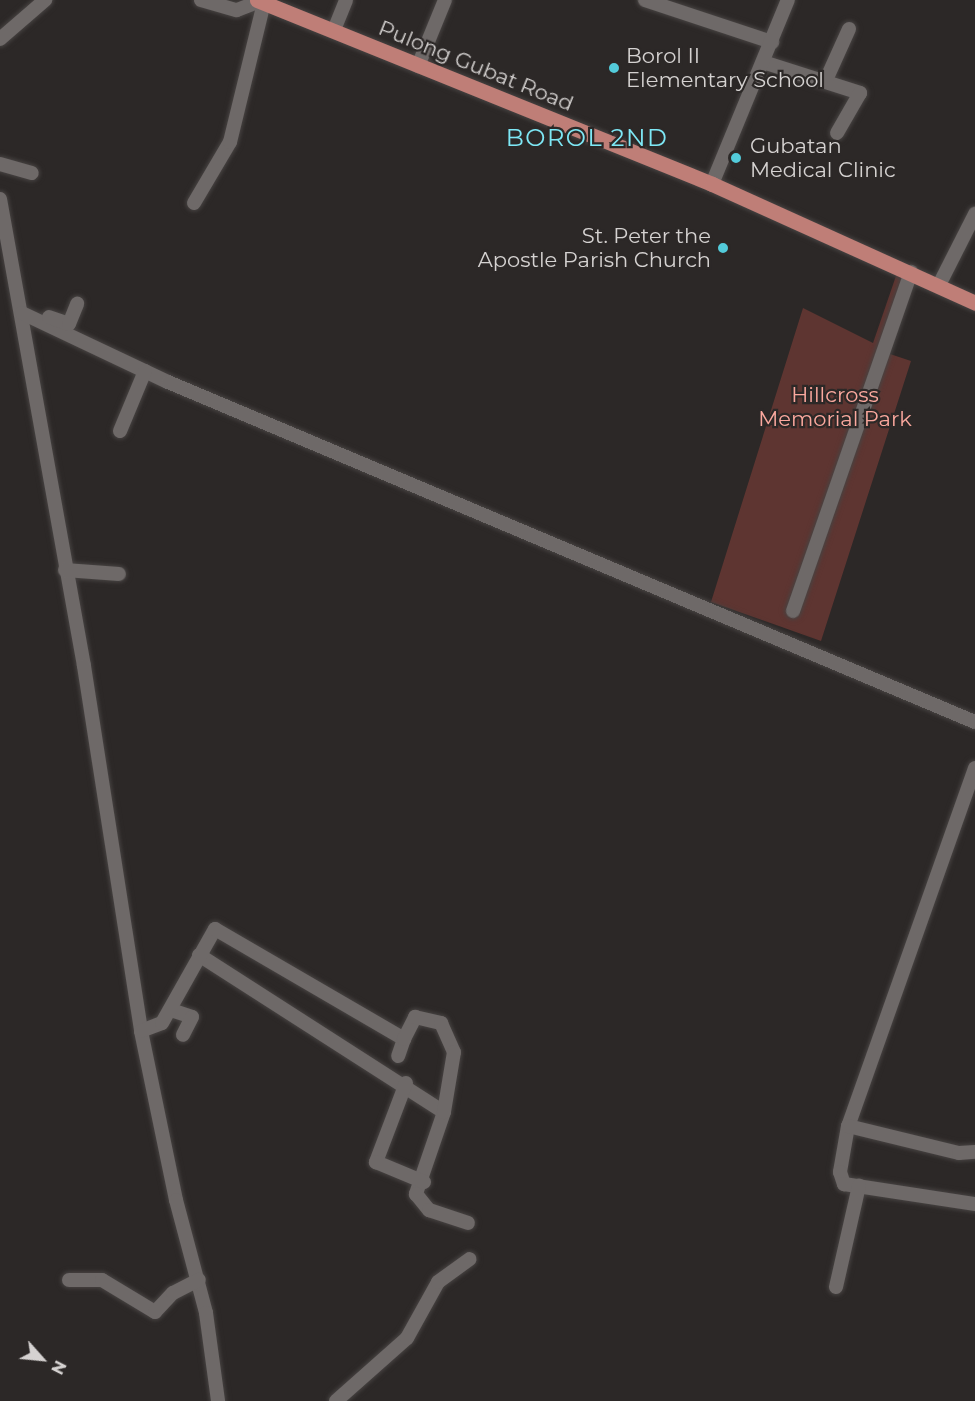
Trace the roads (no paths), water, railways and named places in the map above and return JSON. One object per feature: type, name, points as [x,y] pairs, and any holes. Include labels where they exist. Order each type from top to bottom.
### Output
[{"type":"main road","name":"Pulong Gubat Road","points":[[260,2],[711,184],[911,272],[975,303]]},
{"type":"street","points":[[0,39],[45,0]]},
{"type":"street","points":[[201,0],[237,10],[260,2]]},
{"type":"street","points":[[334,30],[346,0]]},
{"type":"street","points":[[418,66],[445,0]]},
{"type":"street","points":[[645,0],[772,42]]},
{"type":"street","points":[[711,184],[788,0]]},
{"type":"street","points":[[194,203],[230,142],[260,2]]},
{"type":"street","points":[[826,80],[849,29]]},
{"type":"street","points":[[763,62],[826,80],[860,93],[837,133]]},
{"type":"street","points":[[0,164],[32,172]]},
{"type":"street","points":[[0,199],[21,310],[141,1031],[176,1200],[199,1280],[218,1401]]},
{"type":"street","points":[[939,285],[975,214]]},
{"type":"street","points":[[793,611],[911,272]]},
{"type":"street","points":[[21,310],[67,324],[77,304]]},
{"type":"street","points":[[21,310],[145,371],[975,722]]},
{"type":"street","points":[[120,431],[145,371]]},
{"type":"street","points":[[65,570],[120,574]]},
{"type":"street","points":[[975,768],[848,1126],[840,1181],[975,1204]]},
{"type":"street","points":[[141,1031],[157,1029],[171,1010],[215,929],[405,1039]]},
{"type":"street","points":[[199,955],[406,1083],[444,1112]]},
{"type":"street","points":[[171,1010],[192,1017],[183,1035]]},
{"type":"street","points":[[398,1056],[415,1017],[441,1023],[454,1052],[444,1112],[424,1182],[416,1194],[422,1204],[468,1223]]},
{"type":"street","points":[[406,1083],[376,1162],[424,1182]]},
{"type":"street","points":[[848,1126],[975,1152]]},
{"type":"street","points":[[836,1287],[859,1186]]},
{"type":"street","points":[[336,1401],[407,1338],[438,1282],[471,1259]]},
{"type":"street","points":[[69,1280],[102,1280],[154,1312],[173,1293],[199,1280]]},
{"type":"place","name":"Borol II Elementary School","points":[[614,68]]},
{"type":"place","name":"Gubatan Medical Clinic","points":[[736,158]]},
{"type":"place","name":"St. Peter the Apostle Parish Church","points":[[723,248]]},
{"type":"district","name":"BOROL 2ND","points":[[587,138]]},
{"type":"park label","name":"Hillcross Memorial Park","points":[[835,407]]}]
